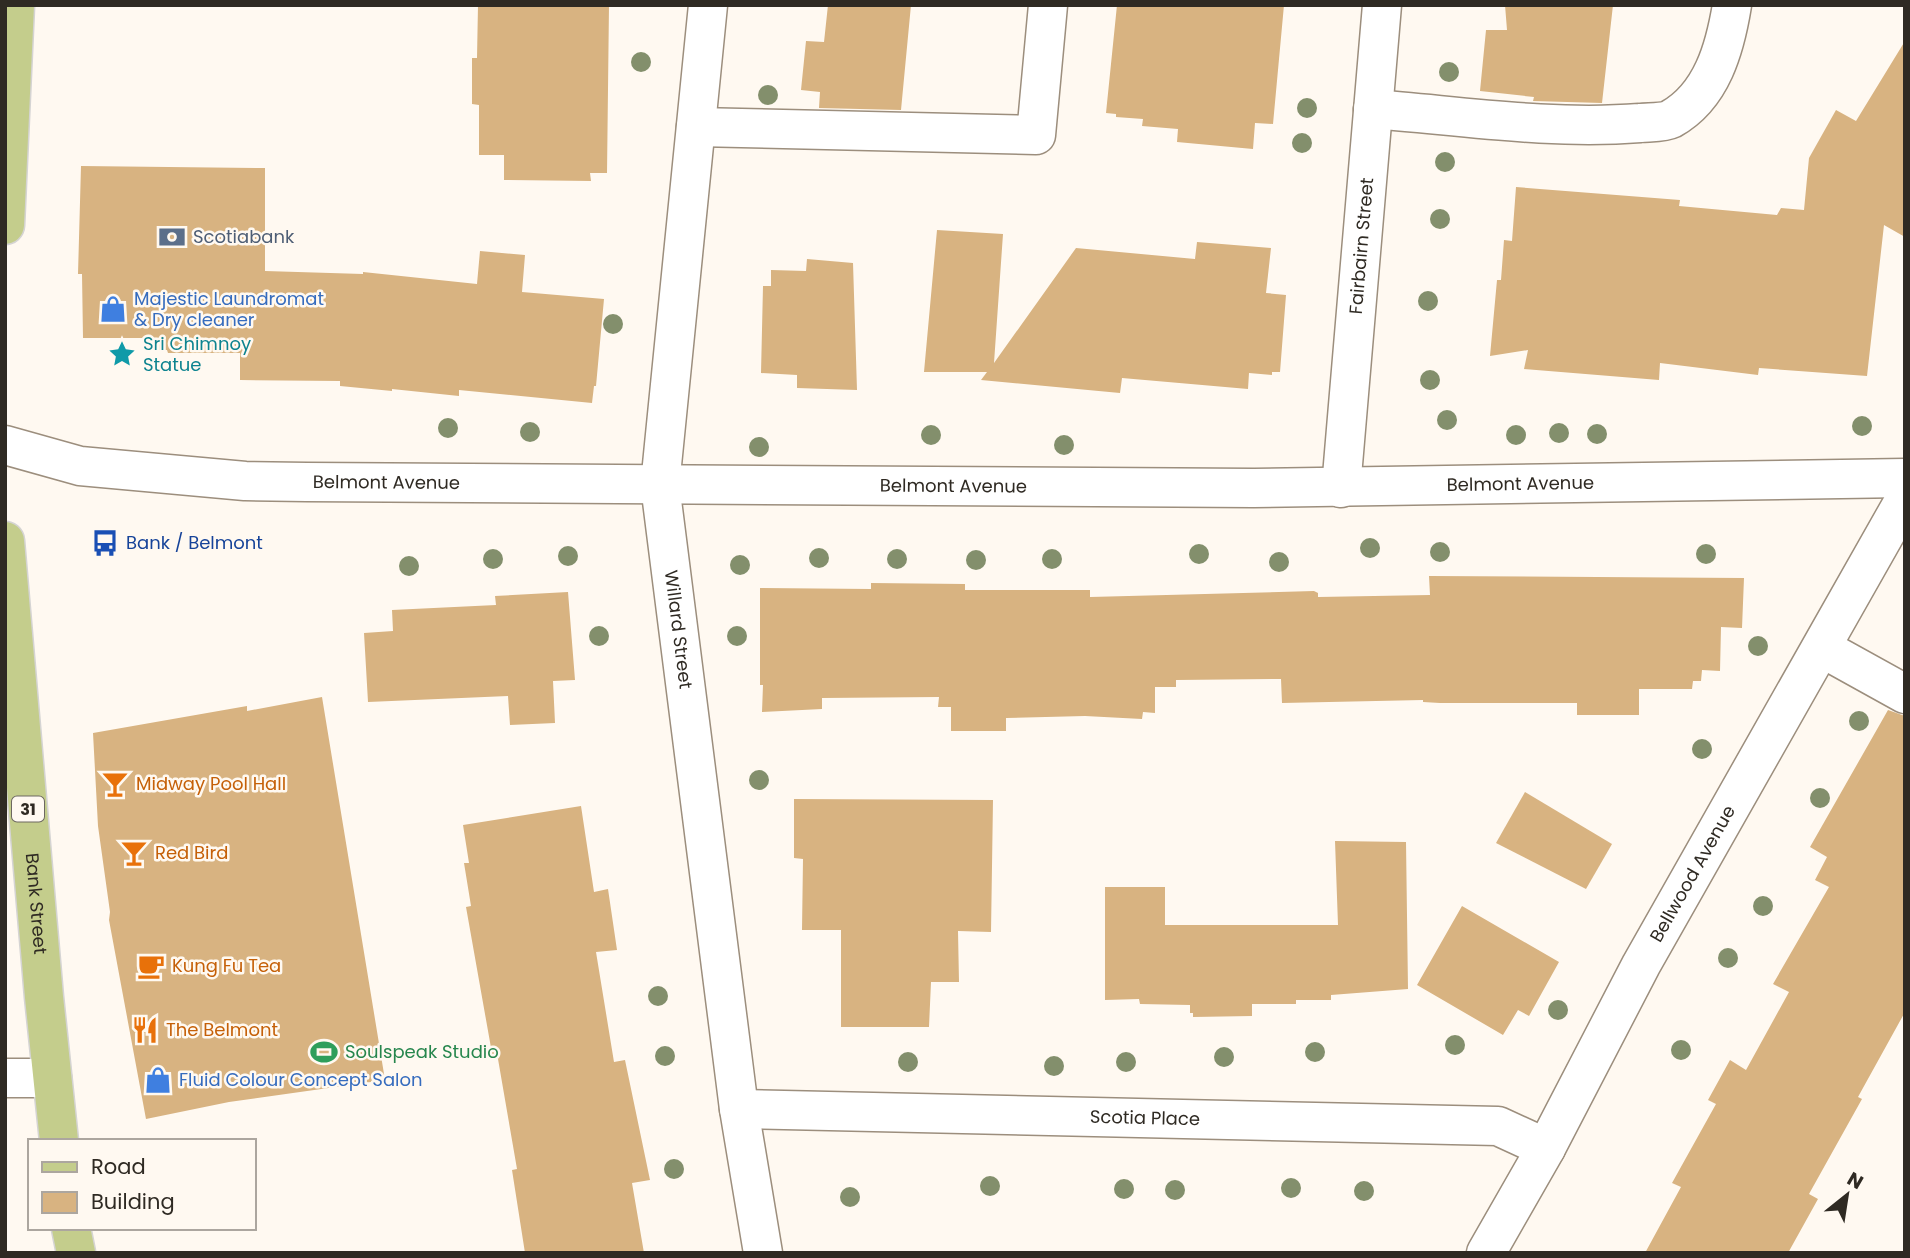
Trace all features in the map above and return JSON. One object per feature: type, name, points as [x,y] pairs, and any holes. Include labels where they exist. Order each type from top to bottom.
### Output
[{"type":"main road","points":[[5,225],[15,5]]},
{"type":"main road","name":"Bank Street","points":[[5,541],[59,1139]]},
{"type":"main road","points":[[71,1230],[76,1253]]},
{"type":"street","name":"Willard Street","points":[[708,5],[660,485],[739,1109],[763,1253]]},
{"type":"street","points":[[696,127],[1036,135],[1048,5]]},
{"type":"street","name":"Fairbairn Street","points":[[1341,488],[1382,5]]},
{"type":"street","points":[[1373,109],[1536,124],[1621,124],[1669,120],[1698,97],[1715,71],[1732,5]]},
{"type":"street","name":"Belmont Avenue","points":[[5,445],[80,466],[245,481],[1341,488],[1905,478]]},
{"type":"street","name":"Bellwood Avenue","points":[[1486,1253],[1546,1147],[1641,965],[1905,499]]},
{"type":"street","points":[[1822,648],[1905,694]]},
{"type":"street","points":[[5,1078],[52,1078]]},
{"type":"street","name":"Scotia Place","points":[[739,1109],[1498,1125],[1546,1147]]},
{"type":"building","points":[[478,5],[609,5],[607,173],[590,173],[591,181],[504,180],[504,155],[479,155],[479,105],[472,104],[472,58],[477,58]]},
{"type":"building","points":[[828,5],[911,5],[901,110],[819,108],[820,92],[801,90],[806,41],[824,42]]},
{"type":"building","points":[[1117,5],[1284,5],[1273,124],[1255,123],[1253,149],[1177,142],[1178,129],[1142,126],[1143,119],[1116,117],[1116,114],[1106,113]]},
{"type":"building","points":[[1505,5],[1613,5],[1602,103],[1533,101],[1534,97],[1480,91],[1486,30],[1507,30]]},
{"type":"building","points":[[1905,41],[1905,237],[1884,225],[1867,376],[1759,368],[1758,375],[1660,363],[1659,380],[1524,369],[1528,350],[1490,356],[1497,280],[1501,280],[1504,240],[1512,241],[1516,187],[1680,200],[1679,206],[1777,215],[1781,208],[1804,210],[1809,158],[1836,110],[1856,121]]},
{"type":"building","points":[[81,166],[265,168],[265,271],[363,272],[477,284],[480,251],[525,255],[522,292],[604,299],[592,403],[459,390],[459,396],[392,391],[340,386],[340,381],[240,380],[240,353],[168,353],[167,350],[143,350],[143,338],[83,338],[82,274],[78,274]]},
{"type":"building","points":[[937,230],[1003,234],[994,363],[1076,248],[1195,259],[1197,242],[1271,248],[1266,293],[1286,295],[1280,372],[1272,372],[1272,375],[1249,373],[1248,389],[1122,378],[1120,393],[981,380],[987,372],[924,372]]},
{"type":"building","points":[[807,259],[853,263],[857,390],[797,388],[797,375],[761,373],[763,286],[771,286],[771,270],[806,271]]},
{"type":"building","points":[[1429,576],[1744,578],[1742,628],[1721,627],[1720,671],[1702,670],[1701,681],[1693,681],[1692,689],[1639,689],[1639,715],[1577,715],[1577,703],[1440,703],[1423,700],[1282,703],[1281,679],[1176,680],[1176,687],[1155,687],[1155,713],[1143,712],[1142,719],[1085,716],[1006,718],[1006,731],[951,731],[951,707],[938,707],[939,697],[822,698],[822,709],[762,712],[760,588],[871,589],[871,583],[965,584],[965,590],[1090,590],[1090,597],[1314,591],[1318,593],[1318,597],[1430,595]]},
{"type":"building","points":[[568,592],[575,680],[553,681],[555,723],[510,725],[508,696],[368,702],[364,633],[393,631],[392,610],[496,605],[495,596]]},
{"type":"building","points":[[322,697],[385,1080],[229,1102],[146,1119],[109,920],[98,826],[93,733],[247,706],[247,711]]},
{"type":"building","points":[[1888,710],[1905,716],[1905,1012],[1858,1097],[1862,1099],[1809,1194],[1818,1199],[1788,1253],[1645,1253],[1681,1187],[1672,1183],[1716,1104],[1708,1100],[1730,1060],[1746,1070],[1789,992],[1773,984],[1829,887],[1815,880],[1827,857],[1810,847]]},
{"type":"building","points":[[1525,792],[1612,844],[1586,889],[1496,843]]},
{"type":"building","points":[[794,799],[993,800],[991,932],[958,931],[959,982],[931,982],[929,1027],[841,1027],[841,930],[802,930],[803,859],[794,858]]},
{"type":"building","points":[[581,806],[594,892],[608,889],[617,950],[596,952],[614,1062],[625,1060],[650,1180],[632,1183],[644,1253],[525,1253],[512,1170],[517,1169],[498,1059],[493,1059],[466,907],[471,906],[464,863],[469,863],[463,825]]},
{"type":"building","points":[[1335,841],[1406,842],[1408,989],[1331,995],[1331,1000],[1296,1000],[1296,1004],[1252,1004],[1252,1016],[1193,1017],[1190,1005],[1140,1004],[1139,999],[1105,1000],[1105,887],[1165,887],[1165,925],[1338,925]]},
{"type":"building","points":[[1462,906],[1559,962],[1529,1016],[1518,1010],[1503,1035],[1417,985]]},
{"type":"place","name":"Scotiabank","points":[[172,237]]},
{"type":"place","name":"Majestic Laundromat & Dry cleaner","points":[[113,309]]},
{"type":"place","name":"Sri Chimnoy Statue","points":[[122,354]]},
{"type":"place","name":"Bank / Belmont","points":[[105,543]]},
{"type":"place","name":"Midway Pool Hall","points":[[115,784]]},
{"type":"place","name":"Red Bird","points":[[134,853]]},
{"type":"place","name":"Kung Fu Tea","points":[[151,966]]},
{"type":"place","name":"The Belmont","points":[[145,1030]]},
{"type":"place","name":"Soulspeak Studio","points":[[324,1052]]},
{"type":"place","name":"Fluid Colour Concept Salon","points":[[158,1080]]}]
